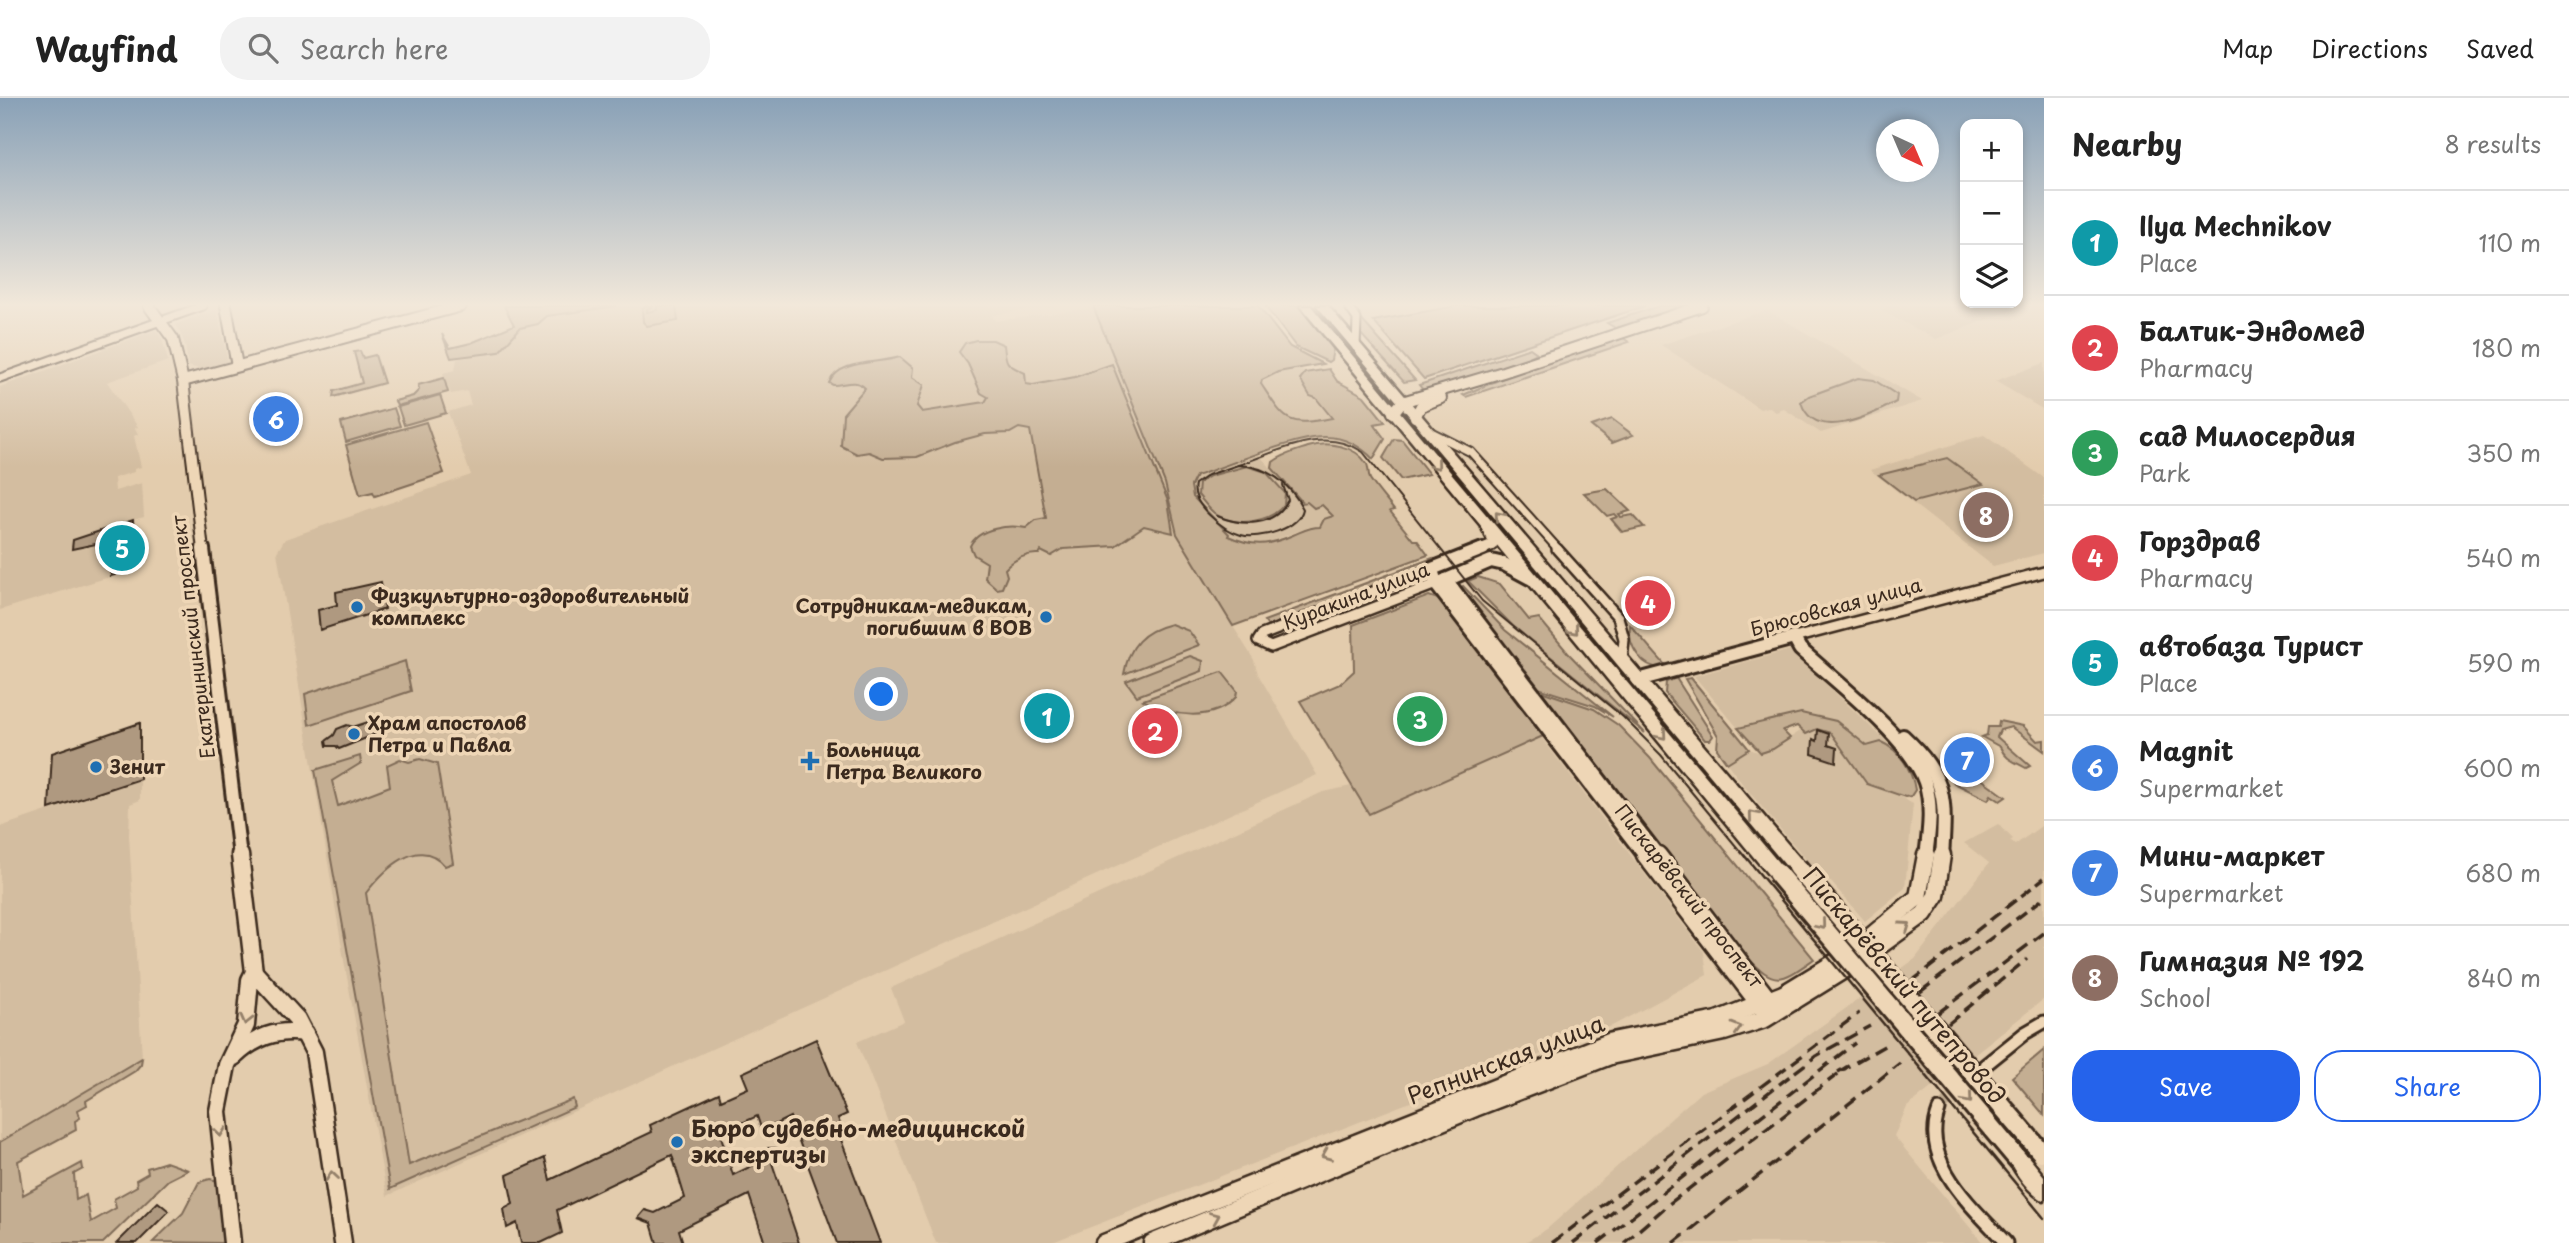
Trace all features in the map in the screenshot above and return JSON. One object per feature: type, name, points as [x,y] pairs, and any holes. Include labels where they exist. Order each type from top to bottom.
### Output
[{"type":"main road","points":[[1348,359],[1530,578]]},
{"type":"main road","points":[[1366,359],[1638,680]]},
{"type":"main road","name":"Пискарёвский путепровод","points":[[1530,578],[2044,1191]]},
{"type":"main road","name":"Пискарёвский путепровод","points":[[1638,680],[2043,1153]]},
{"type":"street","points":[[0,378],[52,359]]},
{"type":"street","name":"Екатерининский проспект","points":[[178,359],[254,972],[250,980],[246,1025],[227,1065],[218,1111],[232,1243]]},
{"type":"street","points":[[236,359],[237,366]]},
{"type":"street","points":[[183,381],[262,359]]},
{"type":"street","points":[[1393,413],[1402,402],[1541,359]]},
{"type":"street","points":[[1415,417],[1422,406],[1503,372]]},
{"type":"street","points":[[1425,429],[1471,452],[1618,617],[1623,625],[1626,644],[1622,661]]},
{"type":"street","name":"Куракина улица","points":[[1484,523],[1493,540],[1492,545],[1262,635],[1258,641],[1271,647],[1491,561],[1504,564],[1530,578]]},
{"type":"street","name":"Пискарёвский проспект","points":[[1432,569],[1766,1006]]},
{"type":"street","name":"Брюсовская улица","points":[[1638,680],[2044,572]]},
{"type":"street","name":"Репнинская улица","points":[[1152,1243],[1475,1108],[1610,1056],[1724,1032],[1766,1006],[1860,960],[1932,906],[1938,888],[1945,807],[1941,785],[1920,752],[1809,647],[1794,638]]},
{"type":"street","points":[[254,972],[305,1032],[318,1068],[343,1243]]},
{"type":"street","name":"Репнинская улица","points":[[1104,1243],[1612,1041],[1717,1020],[1766,1006]]},
{"type":"street","points":[[1984,1066],[2044,1022]]},
{"type":"street","points":[[227,1065],[242,1049],[258,1038],[275,1031],[305,1032]]},
{"type":"street","points":[[1939,1110],[1934,1130],[1935,1148],[1943,1167],[2006,1243]]},
{"type":"shaded area","points":[[75,359],[168,359],[107,382],[138,427],[135,428],[138,434],[134,436],[141,467],[114,478],[115,491],[142,483],[144,517],[133,520],[136,569],[0,610],[0,387]]},
{"type":"shaded area","points":[[187,359],[227,359],[228,362],[204,370],[188,366]]},
{"type":"shaded area","points":[[356,359],[376,359],[384,383],[333,397],[334,391],[362,383]]},
{"type":"shaded area","name":"Больница Петра Великого","points":[[457,359],[1114,359],[1165,483],[1175,533],[1254,660],[1258,674],[1317,775],[387,1196],[345,966],[277,552],[285,539],[471,475],[448,412],[471,405],[467,391],[451,394],[443,373],[455,370]]},
{"type":"shaded area","points":[[903,359],[913,368],[912,377],[924,385],[917,406],[922,412],[985,402],[988,397],[981,393],[965,359],[1007,359],[1011,366],[1025,373],[1026,384],[1033,385],[1075,377],[1112,364],[1168,501],[1173,533],[1144,526],[1115,546],[1063,549],[1051,556],[1041,551],[1039,554],[1025,556],[1005,569],[1007,576],[1002,588],[997,589],[985,578],[987,563],[974,555],[970,546],[987,531],[1003,527],[1026,528],[1036,520],[1046,518],[1030,430],[1019,428],[1010,433],[985,434],[917,457],[883,458],[869,452],[857,454],[841,446],[843,414],[865,388],[854,383],[829,383],[834,375],[850,366]]},
{"type":"shaded area","points":[[1115,359],[1314,359],[1323,364],[1278,372],[1262,380],[1261,384],[1288,418],[1305,422],[1332,418],[1316,398],[1310,396],[1300,379],[1305,373],[1329,369],[1337,381],[1364,396],[1385,422],[1374,424],[1385,439],[1373,459],[1358,446],[1333,437],[1297,441],[1196,476],[1191,486],[1193,497],[1228,536],[1245,542],[1268,543],[1309,528],[1320,527],[1324,519],[1333,516],[1322,505],[1314,508],[1307,502],[1303,503],[1272,468],[1273,462],[1315,445],[1340,446],[1355,452],[1367,464],[1370,479],[1394,510],[1390,511],[1428,555],[1233,626],[1177,534],[1165,483]]},
{"type":"shaded area","points":[[1384,359],[1397,359],[1415,380],[1404,382]]},
{"type":"shaded area","points":[[1407,359],[1483,359],[1424,379]]},
{"type":"shaded area","points":[[1496,359],[1525,359],[1423,390],[1419,385]]},
{"type":"shaded area","points":[[1558,359],[1577,359],[1466,397],[1463,395]]},
{"type":"shaded area","points":[[1683,359],[1851,359],[1922,401],[1821,433],[1784,409],[1776,412],[1768,407],[1760,409]]},
{"type":"shaded area","points":[[2044,363],[2044,410],[1995,381]]},
{"type":"shaded area","points":[[1300,368],[1305,373],[1301,376],[1301,382],[1332,418],[1304,423],[1290,420],[1282,415],[1261,384],[1272,374]]},
{"type":"shaded area","points":[[444,378],[448,392],[397,406],[395,401],[413,396],[419,390],[418,385]]},
{"type":"shaded area","points":[[1858,378],[1874,380],[1897,395],[1896,402],[1844,423],[1818,422],[1808,415],[1801,402],[1809,396]]},
{"type":"shaded area","points":[[440,395],[446,413],[404,425],[398,407]]},
{"type":"shaded area","points":[[394,408],[400,426],[346,442],[341,423]]},
{"type":"shaded area","points":[[1612,419],[1633,435],[1612,443],[1591,426]]},
{"type":"shaded area","points":[[426,422],[444,473],[375,496],[373,492],[360,495],[346,445]]},
{"type":"shaded area","points":[[1984,435],[2044,478],[2044,553],[1993,566],[1870,470]]},
{"type":"shaded area","points":[[1394,439],[1402,440],[1429,474],[1401,480],[1383,458]]},
{"type":"shaded area","points":[[1259,455],[1303,503],[1322,505],[1333,515],[1320,527],[1309,527],[1261,545],[1246,544],[1227,536],[1228,533],[1193,497],[1192,482],[1196,476]],"holes":[[[1247,466],[1266,472],[1265,518],[1241,522],[1214,513],[1198,495]]]},
{"type":"shaded area","points":[[1947,458],[1983,484],[1914,502],[1879,475]]},
{"type":"shaded area","points":[[1247,466],[1266,472],[1285,493],[1284,505],[1270,516],[1252,521],[1234,521],[1217,515],[1198,495],[1199,483],[1210,476]]},
{"type":"shaded area","points":[[1607,489],[1630,511],[1619,514],[1621,517],[1633,515],[1644,527],[1622,532],[1611,519],[1617,517],[1614,514],[1607,516],[1584,493]]},
{"type":"shaded area","points":[[1433,558],[1437,562],[1268,626],[1264,621]]},
{"type":"shaded area","points":[[1478,577],[1500,584],[1529,620],[1539,618],[1568,653],[1645,733],[1513,626],[1468,581]]},
{"type":"shaded area","points":[[1463,586],[1505,630],[1613,717],[1595,706],[1538,688],[1461,588]]},
{"type":"shaded area","points":[[1429,596],[1438,599],[1543,736],[1369,814],[1300,701],[1340,684],[1354,671],[1353,625]]},
{"type":"shaded area","points":[[1171,624],[1189,631],[1199,645],[1124,674],[1129,655],[1138,641],[1152,631]]},
{"type":"shaded area","points":[[1630,625],[1667,667],[1651,666],[1638,656],[1631,641]]},
{"type":"shaded area","points":[[1790,650],[1889,744],[1869,751],[1810,713],[1738,728],[1694,676]]},
{"type":"shaded area","points":[[1190,656],[1203,661],[1202,671],[1137,696],[1126,681]]},
{"type":"shaded area","points":[[405,661],[411,691],[309,725],[305,694]]},
{"type":"shaded area","points":[[1222,672],[1237,691],[1236,697],[1216,711],[1191,715],[1166,710],[1143,700]]},
{"type":"shaded area","points":[[1676,678],[1713,736],[1710,740],[1705,740],[1665,693],[1666,682]]},
{"type":"shaded area","points":[[1691,678],[1749,749],[1727,763],[1717,749],[1718,736],[1685,679]]},
{"type":"shaded area","points":[[1541,691],[1594,709],[1618,725],[1650,758],[1814,959],[1794,973],[1779,978],[1772,977],[1756,966]]},
{"type":"shaded area","points":[[1801,713],[1836,721],[1867,746],[1881,742],[1894,750],[1911,775],[1915,790],[1911,796],[1905,797],[1867,784],[1831,733],[1817,729],[1806,734],[1797,726],[1783,731],[1790,738],[1761,753],[1738,728]]},
{"type":"shaded area","points":[[1999,721],[2023,726],[2037,741],[2044,740],[2044,751],[2011,727],[2000,730],[1997,737],[2030,766],[2026,768],[2011,760],[2000,747],[1982,737],[1987,735],[1988,727],[1998,727]]},
{"type":"shaded area","points":[[1814,722],[1833,728],[1890,791],[1913,804],[1905,888],[1865,921],[1824,874],[1820,876],[1727,763],[1749,749],[1761,753],[1773,749]]},
{"type":"shaded area","points":[[1541,737],[1704,952],[1707,975],[1612,1026],[1578,1036],[1535,1057],[1511,1050],[1488,1057],[1482,1074],[1050,1243],[936,1243],[857,1042],[904,1021],[891,988],[1323,792],[1351,786],[1370,814]]},
{"type":"shaded area","points":[[360,756],[361,763],[332,781],[338,806],[390,786],[387,765],[400,759],[409,762],[420,759],[437,764],[453,863],[445,866],[435,857],[424,853],[413,854],[392,866],[366,893],[409,1165],[573,1099],[575,1107],[390,1189],[315,770]]},
{"type":"shaded area","points":[[1969,770],[2006,797],[2000,801],[1991,795],[1988,800],[1954,783],[1951,777]]},
{"type":"shaded area","points":[[140,779],[140,800],[130,804],[129,835],[142,1058],[0,1142],[0,827]]},
{"type":"shaded area","points":[[1998,824],[2013,839],[2010,841],[2015,845],[2044,824],[2044,999],[1907,1107],[1894,1136],[1983,1243],[1524,1243],[1547,1229],[1701,1092],[1768,1064],[1915,959],[1989,863],[1964,843]]},
{"type":"shaded area","points":[[2044,1050],[2044,1115],[2012,1077]]},
{"type":"shaded area","points":[[142,1058],[135,1071],[86,1101],[87,1105],[78,1110],[80,1118],[75,1121],[76,1130],[18,1161],[23,1195],[82,1163],[83,1169],[74,1174],[76,1200],[86,1195],[91,1222],[116,1208],[114,1199],[137,1186],[136,1180],[148,1173],[147,1168],[166,1162],[188,1170],[168,1180],[103,1243],[0,1243],[0,1142]]},
{"type":"shaded area","points":[[210,1179],[218,1181],[224,1243],[153,1242],[183,1213],[199,1182]]},
{"type":"building","points":[[133,520],[136,569],[111,576],[110,541],[72,549],[73,540]]},
{"type":"building","name":"Физкультурно-оздоровительный комплекс","points":[[381,582],[385,609],[320,630],[318,610],[337,605],[336,592]]},
{"type":"building","name":"Храм апостолов Петра и Павла","points":[[374,720],[376,734],[339,749],[336,746],[327,746],[326,741],[337,729]]},
{"type":"building","name":"Зенит","points":[[140,723],[140,779],[49,809],[52,753]]},
{"type":"building","points":[[1818,730],[1829,734],[1828,745],[1837,748],[1836,762],[1812,754],[1813,739],[1817,741]]},
{"type":"building","name":"Бюро судебно-медицинской экспертизы","points":[[816,1039],[847,1114],[838,1118],[844,1135],[840,1137],[880,1243],[837,1243],[790,1117],[762,1131],[757,1116],[720,1133],[733,1175],[762,1161],[768,1148],[776,1148],[772,1163],[799,1243],[765,1243],[749,1195],[679,1230],[683,1243],[657,1243],[651,1223],[638,1218],[645,1210],[655,1213],[685,1198],[672,1155],[557,1210],[562,1233],[541,1243],[521,1243],[517,1223],[507,1228],[504,1209],[513,1204],[507,1175],[545,1158],[550,1180],[652,1132],[650,1125],[719,1093],[721,1100],[748,1088],[742,1073]]},
{"type":"building","points":[[158,1202],[169,1211],[137,1243],[117,1243]]},
{"type":"tunnel","points":[[1939,1110],[1975,1074]]},
{"type":"tram line","points":[[1238,465],[1285,448],[1316,441],[1348,444],[1363,452],[1482,601],[1623,717],[1661,755],[1745,857]]},
{"type":"tram line","points":[[1238,465],[1259,469],[1284,484],[1303,509],[1300,516],[1286,527],[1258,536],[1241,535],[1217,522],[1198,500],[1195,484],[1208,475],[1238,465]]},
{"type":"tram line","points":[[1217,516],[1247,523],[1275,516],[1288,500],[1283,485]]},
{"type":"tram line","points":[[1744,855],[2044,1218]]},
{"type":"railway","points":[[1911,982],[2044,878]]},
{"type":"railway","points":[[1920,992],[2044,898]]},
{"type":"railway","points":[[1938,1013],[2044,933]]},
{"type":"railway","points":[[1948,1024],[2027,959]]},
{"type":"railway","points":[[1552,1243],[1859,1013]]},
{"type":"railway","points":[[1573,1243],[1816,1056],[1870,1026]]},
{"type":"railway","points":[[1598,1243],[1855,1043]]},
{"type":"railway","points":[[1838,1072],[1886,1045]]},
{"type":"railway","points":[[1674,1243],[1900,1063]]},
{"type":"railway","points":[[1624,1243],[1669,1204],[1847,1067]]},
{"type":"place","name":"Magnit","points":[[276,419]]},
{"type":"place","name":"Гимназия № 192","points":[[1986,515]]},
{"type":"place","name":"автобаза Турист","points":[[122,548]]},
{"type":"place","name":"Горздрав","points":[[1648,603]]},
{"type":"place","name":"Физкультурно-оздоровительный комплекс","points":[[357,607]]},
{"type":"place","name":"Сотрудникам-медикам, погибшим в ВОВ","points":[[1046,617]]},
{"type":"place","name":"Ilya Mechnikov","points":[[1047,716]]},
{"type":"place","name":"сад Милосердия","points":[[1420,719]]},
{"type":"place","name":"Балтик-Эндомед","points":[[1155,731]]},
{"type":"place","name":"Храм апостолов Петра и Павла","points":[[354,734]]},
{"type":"place","name":"Мини-маркет","points":[[1967,760]]},
{"type":"place","name":"Больница Петра Великого","points":[[810,761]]},
{"type":"place","name":"Зенит","points":[[96,767]]},
{"type":"place","name":"Бюро судебно-медицинской экспертизы","points":[[677,1142]]}]
